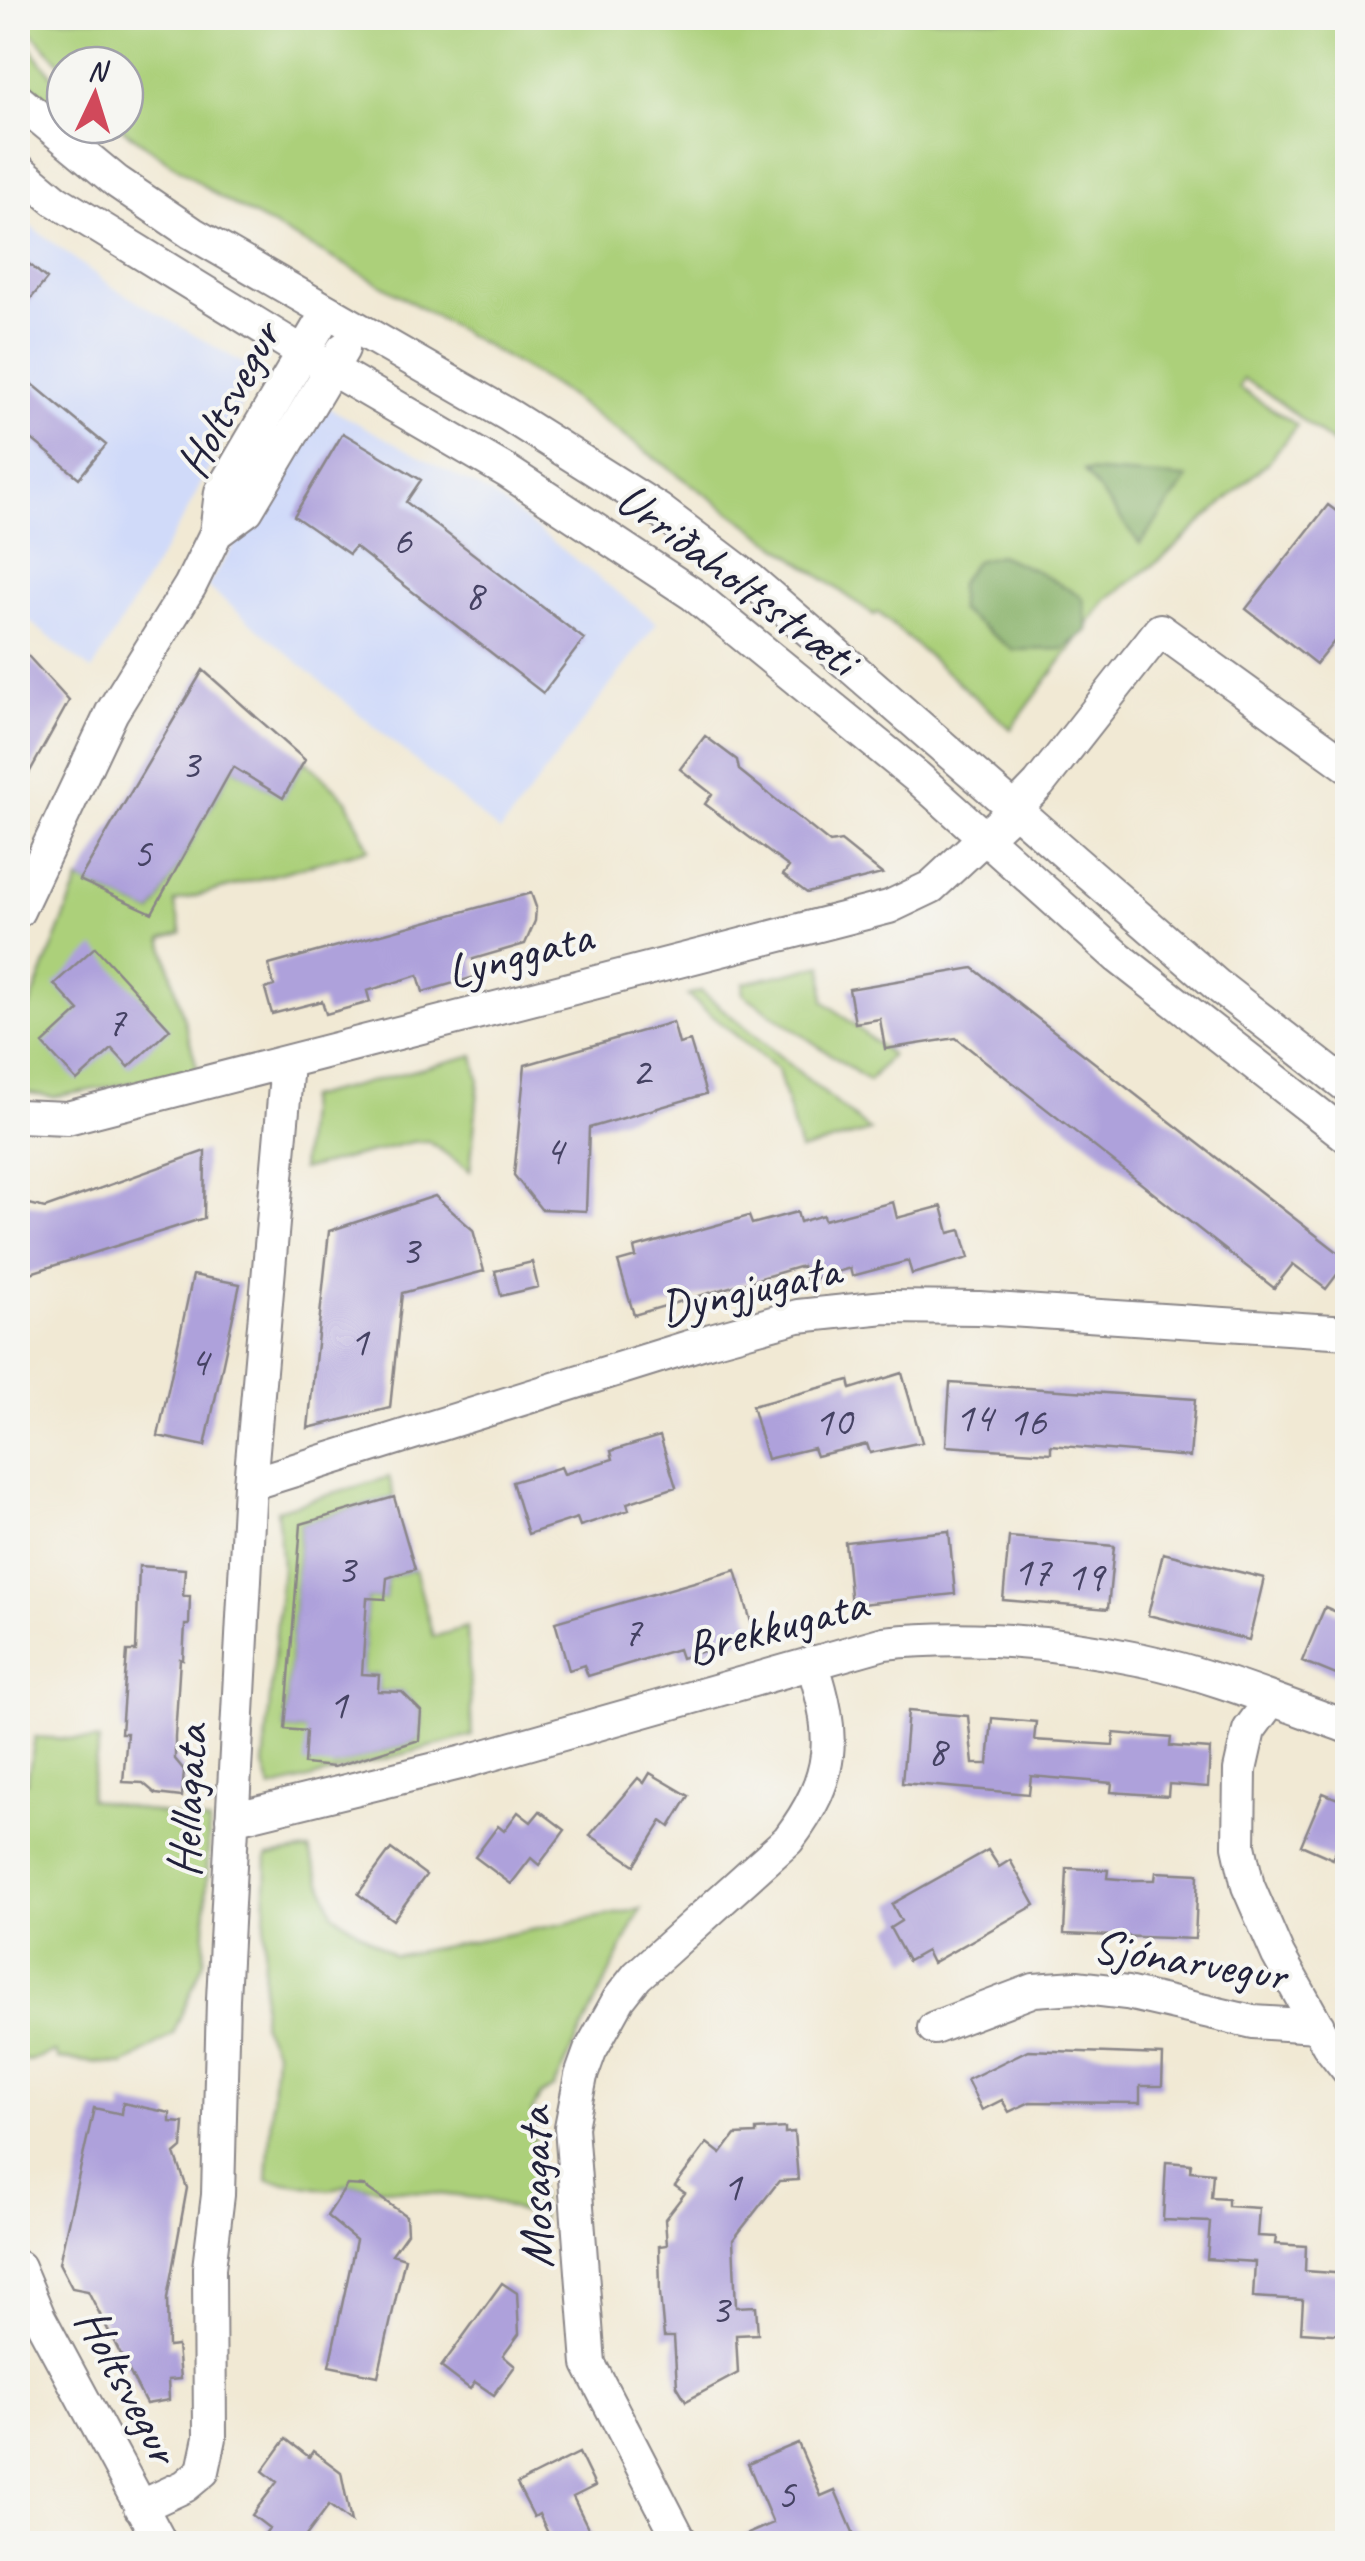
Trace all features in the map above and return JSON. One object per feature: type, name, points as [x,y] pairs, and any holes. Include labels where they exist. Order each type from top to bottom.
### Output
[{"type":"street","name":"Urriðaholtsstræti","points":[[18,100],[117,182],[192,233],[510,416],[658,510],[751,580],[1218,986],[1348,1087]]},
{"type":"street","name":"Urriðaholtsstræti","points":[[18,169],[55,200],[508,472],[694,594],[917,777],[1118,958],[1348,1137]]},
{"type":"street","name":"Holtsvegur","points":[[18,911],[112,712],[190,586],[216,533],[222,492],[318,361],[341,320]]},
{"type":"street","points":[[1014,810],[1039,784],[1160,630],[1348,766]]},
{"type":"street","name":"Lynggata","points":[[18,1116],[67,1118],[889,907],[931,887],[1014,810]]},
{"type":"street","name":"Hellagata","points":[[140,2507],[185,2486],[203,2470],[210,2438],[208,2268],[218,2195],[250,1484],[287,1064]]},
{"type":"street","name":"Dyngjugata","points":[[250,1484],[798,1316],[885,1307],[979,1308],[1348,1332]]},
{"type":"street","name":"Brekkugata","points":[[232,1819],[464,1762],[884,1642],[1003,1639],[1147,1661],[1348,1727]]},
{"type":"street","name":"Mosagata","points":[[682,2544],[589,2364],[571,2126],[590,2051],[618,1999],[636,1976],[768,1860],[805,1818],[818,1793],[829,1739],[828,1711],[812,1662]]},
{"type":"street","name":"Sjónarvegur","points":[[1271,1700],[1249,1730],[1240,1770],[1239,1846],[1248,1886],[1278,1955],[1348,2070]]},
{"type":"street","name":"Sjónarvegur","points":[[934,2028],[1034,1990],[1076,1987],[1127,1993],[1253,2022],[1318,2026]]},
{"type":"street","name":"Holtsvegur","points":[[18,2268],[38,2317],[161,2544]]},
{"type":"shaded area","points":[[18,217],[114,288],[258,372],[186,513],[92,671],[18,612]]},
{"type":"shaded area","points":[[327,407],[492,495],[657,623],[500,832],[207,586]]},
{"type":"green space","points":[[18,18],[409,18],[434,23],[426,18],[1347,18],[1347,454],[1243,379],[1239,388],[1297,425],[1269,461],[1164,557],[1106,600],[1011,729],[878,612],[874,615],[556,387],[368,277],[219,197],[145,145],[145,45],[45,47]]},
{"type":"green space","points":[[18,31],[45,67],[45,98],[18,72]]},
{"type":"green space","points":[[1084,471],[1188,478],[1140,544]]},
{"type":"green space","points":[[999,555],[1039,572],[1083,598],[1088,630],[1063,649],[1013,650],[959,610],[959,583],[975,561]]},
{"type":"green space","points":[[305,760],[347,800],[369,849],[174,902],[182,933],[162,939],[198,1071],[53,1097],[18,1091],[18,1036],[79,880],[152,913],[233,767],[283,797]]},
{"type":"green space","points":[[823,965],[824,1001],[891,1055],[869,1081],[743,994],[744,983]]},
{"type":"green space","points":[[701,991],[870,1131],[800,1151],[778,1070],[687,995]]},
{"type":"green space","points":[[474,1055],[479,1080],[470,1171],[428,1141],[301,1170],[307,1098]]},
{"type":"green space","points":[[389,1477],[394,1497],[301,1524],[285,1729],[306,1731],[334,1767],[419,1740],[421,1711],[402,1692],[378,1691],[378,1675],[362,1674],[367,1598],[385,1599],[387,1578],[415,1569],[433,1637],[467,1627],[472,1736],[271,1789],[264,1766],[282,1566],[277,1510]]},
{"type":"green space","points":[[35,1737],[99,1741],[89,1799],[209,1823],[204,1961],[173,2034],[124,2065],[58,2059],[55,2052],[28,2061],[18,2058],[18,1782],[27,1782]]},
{"type":"green space","points":[[309,1850],[333,1913],[394,1956],[641,1909],[554,2088],[540,2096],[532,2112],[541,2219],[485,2199],[347,2185],[329,2190],[267,2180],[275,2051],[262,2025],[267,1856]]},
{"type":"building","points":[[18,255],[47,279],[18,314]]},
{"type":"building","points":[[18,372],[106,445],[79,478],[18,428]]},
{"type":"building","points":[[343,433],[421,480],[406,502],[584,639],[543,693],[355,547],[349,554],[294,516]]},
{"type":"building","points":[[1328,505],[1348,520],[1348,624],[1316,664],[1246,609]]},
{"type":"building","points":[[18,645],[69,701],[18,793]]},
{"type":"building","points":[[203,670],[305,760],[283,798],[233,767],[152,913],[79,880]]},
{"type":"building","points":[[705,736],[737,760],[739,770],[830,843],[841,841],[882,874],[807,893],[783,875],[789,867],[705,804],[712,794],[680,769]]},
{"type":"building","points":[[531,893],[535,921],[525,944],[473,959],[478,976],[423,992],[418,975],[367,991],[370,1002],[326,1014],[322,1001],[272,1014],[265,989],[274,986],[269,965]]},
{"type":"building","points":[[95,947],[170,1029],[129,1067],[112,1049],[77,1081],[43,1044],[79,1011],[54,984]]},
{"type":"building","points":[[973,968],[1348,1260],[1326,1289],[1293,1264],[1274,1288],[956,1038],[885,1049],[880,1019],[855,1023],[849,989]]},
{"type":"building","points":[[673,1022],[679,1044],[690,1041],[706,1094],[589,1128],[586,1211],[541,1209],[514,1175],[525,1065]]},
{"type":"building","points":[[205,1151],[204,1218],[18,1277],[18,1201],[45,1208]]},
{"type":"building","points":[[435,1196],[473,1230],[484,1271],[402,1293],[390,1408],[308,1428],[329,1231]]},
{"type":"building","points":[[893,1202],[897,1218],[942,1206],[949,1233],[961,1230],[969,1258],[912,1274],[908,1261],[852,1276],[850,1268],[807,1281],[802,1266],[634,1315],[618,1262],[636,1257],[634,1248],[749,1216],[752,1224],[797,1212],[800,1222],[823,1215],[824,1220]]},
{"type":"building","points":[[532,1262],[538,1287],[501,1296],[495,1271]]},
{"type":"building","points":[[193,1275],[240,1284],[205,1446],[158,1436]]},
{"type":"building","points":[[902,1373],[922,1442],[870,1453],[867,1444],[816,1456],[813,1448],[767,1459],[752,1406],[849,1380],[851,1389]]},
{"type":"building","points":[[950,1383],[1195,1399],[1190,1457],[1051,1445],[1051,1453],[946,1446]]},
{"type":"building","points":[[660,1436],[676,1487],[627,1503],[629,1510],[580,1526],[577,1518],[528,1534],[512,1482],[561,1467],[564,1474],[613,1459],[611,1451]]},
{"type":"building","points":[[394,1497],[415,1569],[387,1578],[385,1599],[367,1598],[362,1674],[379,1675],[378,1691],[402,1692],[421,1711],[419,1740],[334,1767],[304,1764],[306,1731],[285,1729],[301,1524]]},
{"type":"building","points":[[949,1531],[955,1594],[851,1605],[845,1542]]},
{"type":"building","points":[[1009,1537],[1114,1546],[1108,1609],[1003,1600]]},
{"type":"building","points":[[1163,1553],[1264,1578],[1249,1640],[1148,1615]]},
{"type":"building","points":[[139,1566],[185,1569],[183,1596],[190,1596],[189,1625],[185,1625],[183,1660],[180,1659],[175,1737],[175,1759],[184,1770],[182,1797],[156,1794],[143,1783],[123,1782],[127,1733],[121,1733],[127,1651],[136,1651]]},
{"type":"building","points":[[736,1570],[755,1636],[681,1658],[678,1649],[588,1676],[584,1665],[569,1670],[555,1622]]},
{"type":"building","points":[[1325,1607],[1348,1617],[1348,1680],[1302,1661]]},
{"type":"building","points":[[908,1711],[968,1716],[973,1764],[988,1764],[992,1718],[1036,1722],[1034,1740],[1113,1745],[1114,1733],[1171,1738],[1170,1746],[1210,1749],[1208,1787],[1169,1784],[1168,1796],[1111,1792],[1112,1783],[1031,1776],[1029,1794],[902,1783]]},
{"type":"building","points":[[650,1773],[689,1796],[670,1827],[662,1821],[635,1865],[590,1835],[638,1778],[644,1783]]},
{"type":"building","points":[[1323,1793],[1348,1803],[1348,1852],[1337,1848],[1333,1859],[1301,1845]]},
{"type":"building","points":[[540,1811],[565,1830],[539,1865],[531,1858],[511,1884],[475,1857],[498,1826],[504,1831],[518,1812],[531,1822]]},
{"type":"building","points":[[391,1849],[426,1875],[393,1920],[358,1894]]},
{"type":"building","points":[[988,1850],[999,1867],[1010,1860],[1035,1905],[932,1963],[926,1951],[908,1961],[890,1928],[901,1921],[892,1904]]},
{"type":"building","points":[[1067,1868],[1108,1870],[1107,1878],[1131,1880],[1155,1880],[1156,1872],[1198,1874],[1195,1939],[1064,1934]]},
{"type":"building","points":[[1028,2050],[1163,2055],[1162,2086],[1140,2086],[1140,2103],[1030,2102],[1009,2112],[1002,2100],[982,2110],[967,2080]]},
{"type":"building","points":[[123,2103],[170,2113],[170,2122],[184,2123],[182,2148],[175,2154],[187,2188],[167,2298],[168,2347],[177,2346],[180,2379],[168,2380],[169,2400],[146,2404],[88,2291],[72,2288],[59,2263],[94,2108],[122,2114]]},
{"type":"building","points":[[785,2128],[785,2133],[794,2132],[798,2180],[779,2181],[733,2240],[736,2307],[756,2306],[758,2334],[736,2335],[738,2373],[686,2401],[677,2386],[674,2337],[664,2337],[660,2293],[659,2246],[667,2245],[665,2219],[685,2193],[675,2186],[707,2143],[721,2154],[735,2135]]},
{"type":"building","points":[[1166,2162],[1191,2164],[1190,2171],[1213,2173],[1211,2198],[1228,2199],[1228,2206],[1259,2208],[1257,2236],[1276,2237],[1275,2244],[1306,2246],[1305,2271],[1348,2274],[1348,2335],[1301,2332],[1303,2300],[1253,2297],[1255,2262],[1207,2259],[1210,2222],[1163,2220]]},
{"type":"building","points":[[347,2185],[364,2186],[406,2216],[407,2233],[392,2254],[405,2258],[378,2376],[329,2366],[356,2240],[327,2216]]},
{"type":"building","points":[[502,2283],[517,2293],[519,2334],[503,2356],[515,2366],[494,2395],[475,2382],[470,2389],[441,2367]]},
{"type":"building","points":[[286,2439],[309,2457],[313,2451],[341,2472],[351,2522],[329,2505],[300,2544],[258,2544],[269,2528],[252,2515],[277,2482],[263,2471]]},
{"type":"building","points":[[798,2443],[821,2496],[835,2490],[858,2544],[724,2544],[773,2523],[748,2464]]},
{"type":"building","points":[[579,2453],[595,2486],[573,2497],[596,2544],[553,2544],[539,2514],[534,2517],[517,2484]]}]
